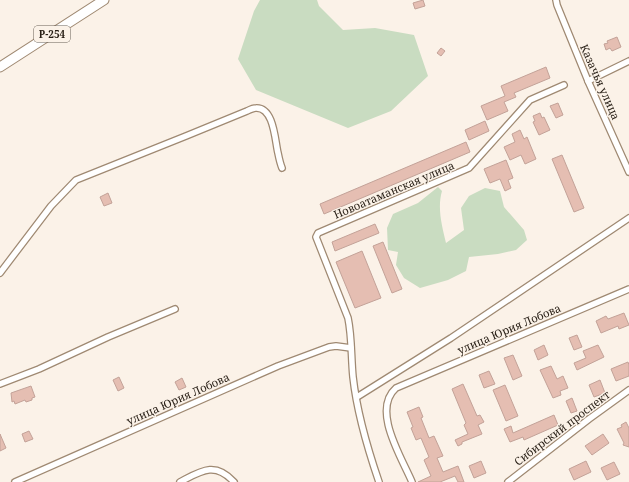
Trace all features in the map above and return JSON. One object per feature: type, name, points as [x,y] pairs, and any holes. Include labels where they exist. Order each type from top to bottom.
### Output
[{"type":"highway","name":"Р-254","points":[[0,67],[104,0]]},
{"type":"street","name":"Казачья улица","points":[[556,0],[588,81],[629,172]]},
{"type":"street","points":[[588,81],[629,61]]},
{"type":"street","name":"Новоатаманская улица","points":[[351,348],[348,318],[317,242],[316,237],[318,233],[469,168],[530,100],[564,85]]},
{"type":"street","points":[[0,273],[51,206],[76,180],[247,111],[257,108],[263,110],[270,118],[282,168]]},
{"type":"street","points":[[356,398],[451,338],[629,218]]},
{"type":"street","name":"улица Юрия Лобова","points":[[412,482],[388,427],[388,403],[390,395],[396,388],[629,289]]},
{"type":"street","points":[[0,384],[39,369],[175,309]]},
{"type":"street","name":"улица Юрия Лобова","points":[[16,482],[278,366],[329,346],[351,348]]},
{"type":"street","points":[[351,348],[356,398],[364,437],[379,482]]},
{"type":"street","name":"Сибирский проспект","points":[[508,482],[629,390]]},
{"type":"street","points":[[180,482],[198,472],[208,469],[216,469],[234,482]]},
{"type":"green space","points":[[260,0],[317,0],[319,6],[343,30],[375,28],[414,35],[428,76],[391,111],[348,128],[256,90],[238,59],[254,11]]},
{"type":"green space","points":[[438,187],[442,191],[440,210],[446,243],[464,230],[461,208],[469,196],[485,188],[500,191],[504,207],[524,230],[527,240],[516,250],[498,254],[469,257],[466,271],[448,280],[420,288],[404,278],[396,265],[398,252],[388,250],[387,228],[393,214],[418,203]]},
{"type":"building","points":[[423,0],[425,6],[415,9],[413,3]]},
{"type":"building","points":[[617,37],[621,47],[612,51],[610,48],[606,50],[604,44],[608,43],[607,41]]},
{"type":"building","points":[[441,48],[445,51],[441,56],[437,53]]},
{"type":"building","points":[[546,67],[550,78],[514,93],[516,97],[504,102],[508,111],[487,120],[481,106],[505,96],[501,86]]},
{"type":"building","points":[[558,103],[563,115],[556,118],[550,106]]},
{"type":"building","points":[[540,113],[542,118],[544,117],[550,130],[539,135],[533,122],[535,121],[533,116]]},
{"type":"building","points":[[485,121],[489,131],[469,140],[465,130]]},
{"type":"building","points":[[520,130],[524,139],[527,137],[536,159],[525,164],[521,155],[510,160],[504,147],[515,142],[512,134]]},
{"type":"building","points":[[466,142],[470,152],[324,214],[320,204]]},
{"type":"building","points":[[562,155],[584,208],[574,212],[552,159]]},
{"type":"building","points":[[506,160],[513,178],[508,180],[511,188],[505,191],[500,179],[490,183],[484,169]]},
{"type":"building","points":[[108,193],[112,203],[104,206],[100,197]]},
{"type":"building","points":[[375,224],[379,233],[335,251],[332,242]]},
{"type":"building","points":[[383,242],[402,289],[392,293],[373,246]]},
{"type":"building","points":[[362,251],[381,298],[355,308],[336,262]]},
{"type":"building","points":[[624,313],[629,325],[619,329],[618,326],[601,333],[596,321],[606,316],[608,319]]},
{"type":"building","points":[[577,335],[582,347],[574,350],[569,338]]},
{"type":"building","points":[[544,345],[548,355],[538,360],[534,350]]},
{"type":"building","points":[[598,345],[604,357],[577,370],[574,363],[586,358],[583,351]]},
{"type":"building","points":[[513,355],[522,376],[513,380],[504,358]]},
{"type":"building","points":[[628,362],[629,376],[616,381],[611,369]]},
{"type":"building","points":[[551,366],[557,379],[563,376],[568,388],[560,391],[561,395],[553,398],[540,370]]},
{"type":"building","points":[[489,371],[495,384],[484,388],[479,375]]},
{"type":"building","points":[[119,377],[124,388],[118,391],[113,380]]},
{"type":"building","points":[[182,378],[186,387],[179,390],[175,382]]},
{"type":"building","points":[[600,380],[605,393],[594,397],[589,385]]},
{"type":"building","points":[[463,384],[477,416],[480,415],[484,422],[478,425],[482,434],[462,442],[462,444],[458,446],[455,440],[468,434],[464,425],[466,423],[452,389]]},
{"type":"building","points":[[505,385],[518,416],[506,421],[493,390]]},
{"type":"building","points":[[31,386],[35,397],[32,398],[32,400],[26,402],[25,400],[15,404],[14,401],[12,402],[11,393]]},
{"type":"building","points":[[572,398],[577,411],[571,413],[566,401]]},
{"type":"building","points":[[419,407],[423,417],[421,418],[429,438],[434,436],[443,456],[437,458],[443,472],[458,466],[464,482],[458,482],[455,476],[440,482],[418,482],[431,476],[424,460],[429,457],[421,438],[416,440],[407,412]]},
{"type":"building","points":[[554,415],[558,425],[524,440],[523,437],[510,442],[504,429],[511,426],[513,433]]},
{"type":"building","points":[[626,422],[629,428],[629,447],[623,445],[624,443],[617,429],[622,427],[621,425]]},
{"type":"building","points":[[29,431],[33,439],[25,442],[22,434]]},
{"type":"building","points":[[0,434],[6,448],[0,451]]},
{"type":"building","points":[[603,434],[609,443],[592,455],[585,446]]},
{"type":"building","points":[[481,461],[486,473],[474,478],[469,466]]},
{"type":"building","points":[[586,461],[591,472],[574,480],[569,469]]},
{"type":"building","points":[[614,462],[620,474],[607,480],[601,468]]}]
